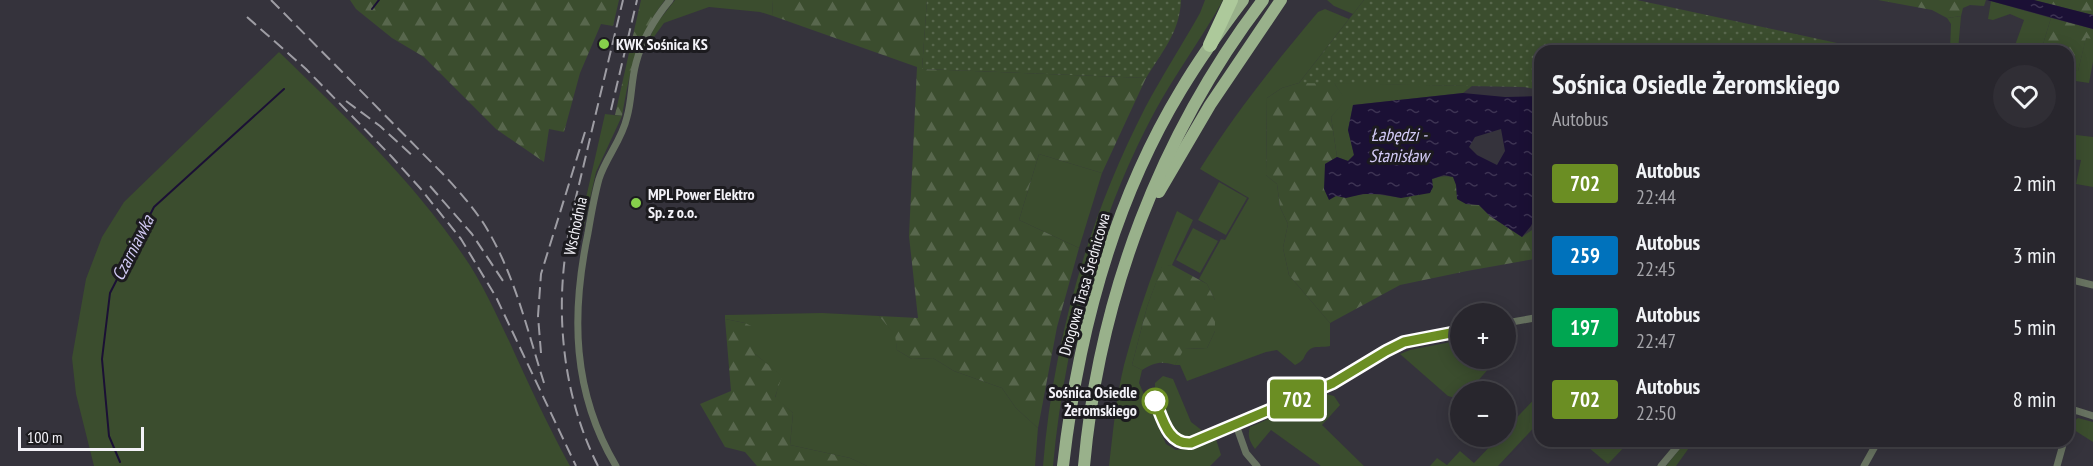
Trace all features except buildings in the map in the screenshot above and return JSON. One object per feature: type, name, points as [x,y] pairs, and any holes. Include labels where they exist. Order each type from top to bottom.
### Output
[{"type":"highway","points":[[1210,45],[1239,0]]},
{"type":"main road","points":[[1133,240],[1185,145],[1237,63],[1281,0]]},
{"type":"main road","name":"Drogowa Trasa Średnicowa","points":[[1084,466],[1093,388],[1115,296],[1133,240],[1175,139],[1222,58],[1260,4]]},
{"type":"main road","name":"Drogowa Trasa Średnicowa","points":[[1063,466],[1075,380],[1111,237],[1153,140],[1180,91],[1210,45]]},
{"type":"street","name":"Wschodnia","points":[[616,466],[593,419],[580,362],[576,311],[580,272],[597,187],[604,166],[628,117],[636,63],[652,25],[670,0]]},
{"type":"street","points":[[2074,280],[2093,285]]},
{"type":"street","points":[[1516,321],[1534,318]]},
{"type":"street","points":[[1257,466],[1246,453],[1236,425],[1333,383],[1404,342],[1450,333]]},
{"type":"street","points":[[2074,410],[2093,416]]},
{"type":"street","points":[[1661,466],[1677,447]]},
{"type":"street","points":[[1864,466],[1875,447]]},
{"type":"street","points":[[2057,466],[2062,447]]},
{"type":"green space","points":[[350,0],[619,0],[613,26],[601,24],[580,73],[564,132],[549,129],[544,162],[496,129],[424,57],[392,38],[356,9]]},
{"type":"green space","points":[[641,0],[665,0],[647,28],[636,55],[622,116],[615,115]]},
{"type":"green space","points":[[675,0],[772,0],[773,16],[760,12],[709,7],[664,23],[643,52],[656,24]]},
{"type":"green space","points":[[772,0],[927,0],[922,69],[1146,78],[1102,173],[1039,154],[1019,220],[1079,248],[1057,327],[1038,428],[1016,408],[1002,388],[954,371],[933,358],[912,359],[897,350],[895,335],[879,316],[918,318],[909,236],[917,67],[773,16]]},
{"type":"green space","points":[[927,0],[1181,0],[1174,32],[1146,78],[922,69]]},
{"type":"green space","points":[[1205,0],[1223,0],[1154,113],[1116,196],[1100,240],[1086,284],[1065,375],[1053,466],[1043,466],[1055,373],[1076,282],[1090,237],[1106,193],[1145,108],[1200,13]]},
{"type":"green space","points":[[1327,0],[1364,0],[1353,14],[1334,6]]},
{"type":"green space","points":[[1364,0],[1637,0],[1846,45],[1534,45],[1534,89],[1299,83]]},
{"type":"green space","points":[[1878,0],[1986,0],[1984,6],[1970,5],[1963,8],[1961,16],[1947,18],[1932,10]]},
{"type":"green space","points":[[2034,0],[2093,0],[2093,15]]},
{"type":"green space","points":[[1991,1],[2051,18],[2043,45],[2015,45],[2024,20],[2010,14],[1993,20],[1988,19]]},
{"type":"green space","points":[[1325,9],[1349,19],[1299,83],[1282,88],[1267,98],[1266,175],[1277,184],[1280,207],[1288,224],[1283,248],[1289,275],[1330,323],[1330,346],[1311,348],[1295,365],[1277,350],[1187,381],[1180,365],[1175,365],[1183,349],[1207,348],[1215,331],[1215,300],[1207,284],[1199,279],[1221,239],[1225,240],[1249,198],[1200,169],[1271,69],[1318,12]]},
{"type":"green space","points":[[1961,16],[1959,45],[1950,45],[1951,24],[1947,18]]},
{"type":"green space","points":[[2051,18],[2093,29],[2093,39],[2086,38],[2078,71],[2074,71],[2074,45],[2043,45]]},
{"type":"green space","points":[[2086,37],[2093,39],[2093,62],[2089,83],[2074,81],[2074,71],[2078,71]]},
{"type":"green space","points":[[279,52],[400,174],[463,255],[488,298],[570,466],[94,466],[76,394],[72,358],[86,279],[102,237],[124,202]]},
{"type":"green space","points":[[1299,83],[1334,83],[1346,100],[1331,117],[1337,157],[1325,164],[1336,196],[1370,194],[1401,198],[1432,179],[1453,177],[1466,204],[1479,205],[1490,216],[1522,237],[1534,230],[1534,259],[1400,285],[1330,323],[1289,275],[1283,248],[1288,224],[1280,207],[1277,184],[1266,175],[1267,98],[1282,88]]},
{"type":"green space","points":[[1334,83],[1472,86],[1463,93],[1353,105],[1348,130],[1354,155],[1348,161],[1337,157],[1331,117],[1345,100]]},
{"type":"green space","points":[[605,114],[622,116],[596,172],[583,230],[580,229],[581,220]]},
{"type":"green space","points":[[2074,135],[2093,137],[2093,187],[2076,184],[2081,160],[2074,159]]},
{"type":"green space","points":[[1039,154],[1102,173],[1079,248],[1019,220]]},
{"type":"green space","points":[[1219,182],[1247,198],[1226,235],[1198,220]]},
{"type":"green space","points":[[1177,211],[1193,220],[1172,265],[1162,267],[1147,307],[1132,365],[1142,370],[1139,383],[1166,444],[1176,450],[1216,439],[1221,455],[1210,466],[1109,466],[1124,365],[1148,287]]},
{"type":"green space","points":[[1193,228],[1218,241],[1200,273],[1176,260]]},
{"type":"green space","points":[[1172,265],[1207,284],[1215,300],[1215,331],[1207,348],[1184,349],[1175,365],[1158,363],[1142,370],[1132,365],[1147,307],[1162,266]]},
{"type":"green space","points":[[822,313],[879,316],[896,335],[897,350],[912,359],[933,358],[954,371],[1002,388],[1016,408],[1038,428],[1035,466],[867,466],[850,458],[790,445],[793,413],[775,398],[781,376],[755,354],[745,323],[725,319],[725,315]]},
{"type":"green space","points":[[725,319],[745,323],[762,331],[755,354],[782,376],[775,397],[793,413],[790,445],[850,458],[867,466],[757,466],[745,452],[725,447],[700,404],[731,391]]},
{"type":"green space","points":[[1450,342],[1450,369],[1488,369],[1478,381],[1450,381],[1450,397],[1400,354]]},
{"type":"green space","points":[[1163,376],[1173,379],[1191,422],[1208,435],[1186,439],[1175,434],[1155,387],[1155,383]]},
{"type":"green space","points":[[1326,394],[1334,396],[1340,405],[1322,425],[1364,466],[1321,466],[1271,430],[1255,449],[1249,439],[1250,427]]},
{"type":"green space","points":[[1534,399],[1534,427],[1516,447],[1516,418]]},
{"type":"green space","points":[[2078,418],[2093,422],[2093,442],[2074,430],[2074,421]]},
{"type":"green space","points":[[1489,447],[1516,447],[1498,466],[1430,466],[1437,458],[1447,465],[1460,451],[1474,463]]},
{"type":"green space","points":[[1588,447],[1624,447],[1608,464]]},
{"type":"green space","points":[[1681,447],[1690,447],[1676,466],[1666,466]]},
{"type":"water","points":[[1987,0],[2034,0],[2093,15],[2093,29]]},
{"type":"water","name":"Łabędzi - Stanisław","points":[[1463,93],[1505,97],[1534,96],[1534,219],[1531,226],[1522,237],[1490,216],[1479,205],[1466,204],[1457,199],[1453,177],[1444,175],[1432,179],[1433,187],[1430,193],[1401,198],[1363,194],[1346,198],[1336,196],[1329,200],[1324,189],[1325,164],[1337,157],[1348,161],[1354,155],[1348,130],[1353,105]],"holes":[[[1501,129],[1505,151],[1497,165],[1477,155],[1469,147],[1475,137]]]},
{"type":"waterway","name":"Czarniawka","points":[[372,9],[379,0]]},
{"type":"waterway","name":"Czarniawka","points":[[120,462],[109,436],[102,359],[110,293],[154,207],[284,89]]},
{"type":"railway","points":[[271,0],[443,174],[484,224],[512,281],[544,383]]},
{"type":"railway","points":[[598,466],[587,442],[571,391],[563,337],[563,283],[572,217],[623,0]]},
{"type":"railway","points":[[611,110],[637,0]]},
{"type":"railway","points":[[247,17],[306,69],[391,156],[461,239],[496,297],[576,466]]},
{"type":"railway","points":[[346,101],[380,126],[415,158]]},
{"type":"railway","points":[[541,353],[538,316],[541,274],[585,132]]},
{"type":"railway","points":[[430,186],[472,234],[505,284]]},
{"type":"bus line","name":"702","points":[[1154,398],[1174,440],[1179,443],[1191,443],[1333,383],[1404,342],[1450,333]]},
{"type":"place","name":"KWK Sośnica KS","points":[[604,44]]},
{"type":"place","name":"MPL Power Elektro Sp. z o.o.","points":[[636,203]]},
{"type":"place","name":"Sośnica Osiedle Żeromskiego","points":[[1155,401]]}]
